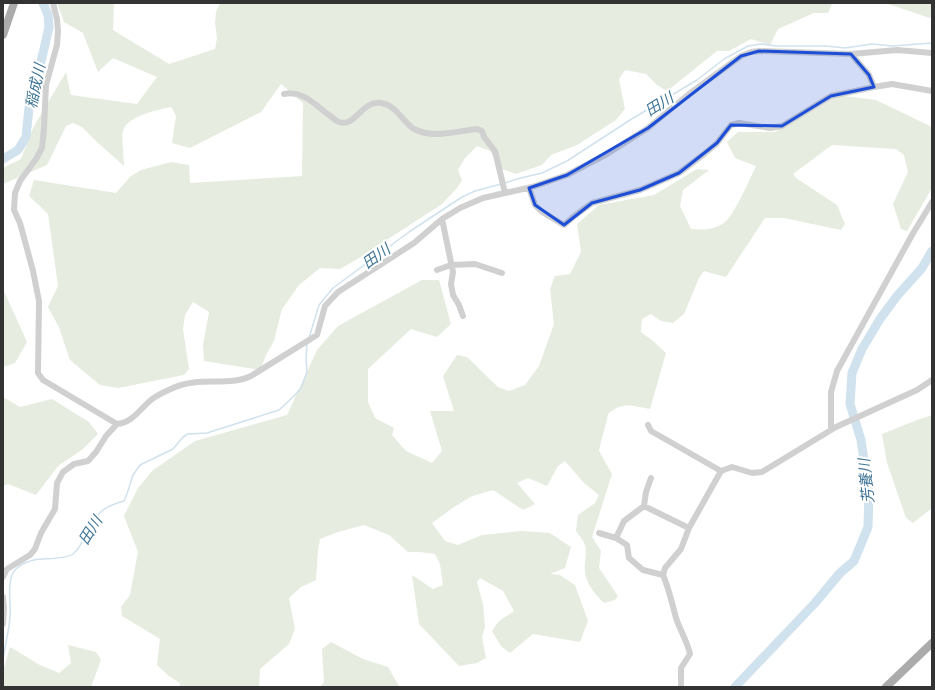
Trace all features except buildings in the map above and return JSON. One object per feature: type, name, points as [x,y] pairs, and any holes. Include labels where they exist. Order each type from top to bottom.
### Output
[{"type":"main road","points":[[3,35],[14,3]]},
{"type":"main road","points":[[886,687],[932,643]]},
{"type":"street","points":[[53,3],[57,19],[57,45],[46,85],[42,148],[20,181],[15,193],[14,210],[20,223],[33,271],[39,301],[38,374],[43,380],[117,424],[122,424],[132,419],[152,399],[173,388],[187,383],[199,381],[244,380],[317,335],[325,306],[338,292],[414,243],[442,219],[460,208],[483,198],[529,188],[566,175],[613,150],[648,128],[689,94],[741,56],[759,51],[851,54],[897,50],[932,53]]},
{"type":"street","points":[[851,54],[869,75],[874,87]]},
{"type":"street","points":[[529,188],[535,205],[542,212],[564,225],[572,217],[592,203],[640,190],[679,173],[717,143],[731,125],[739,123],[770,128],[782,126],[831,96],[874,87],[892,84],[932,90]]},
{"type":"street","points":[[284,94],[297,94],[306,97],[339,122],[346,123],[351,121],[364,107],[372,103],[381,103],[389,106],[414,129],[431,134],[477,129],[482,131],[484,137],[494,151],[505,193]]},
{"type":"street","points":[[834,429],[830,392],[837,371],[912,235],[932,202]]},
{"type":"street","points":[[442,219],[453,272],[451,284],[453,295],[463,316]]},
{"type":"street","points":[[437,270],[451,266],[475,264],[502,273]]},
{"type":"street","points":[[681,687],[681,668],[690,654],[688,645],[676,619],[669,589],[663,575],[665,568],[681,549],[689,528],[721,471],[732,467],[752,473],[762,472],[834,429],[870,410],[917,390],[932,380]]},
{"type":"street","points":[[3,577],[7,569],[30,555],[35,549],[41,533],[55,509],[57,483],[63,472],[74,464],[88,461],[96,452],[106,436],[117,424]]},
{"type":"street","points":[[648,425],[651,431],[721,471]]},
{"type":"street","points":[[616,538],[624,521],[644,506],[646,492],[651,478]]},
{"type":"street","points":[[644,506],[689,528]]},
{"type":"street","points":[[599,533],[616,538],[627,545],[629,558],[643,570],[663,575]]},
{"type":"street","points":[[3,597],[3,624]]},
{"type":"highlighted area","points":[[759,51],[851,54],[869,75],[874,87],[831,96],[782,126],[731,125],[717,143],[679,173],[640,190],[592,203],[564,225],[535,205],[529,188],[567,175],[648,128],[741,56]]},
{"type":"shaded area","points":[[57,3],[114,3],[113,30],[169,64],[215,49],[217,38],[215,23],[216,12],[220,3],[832,4],[828,13],[814,13],[778,29],[770,45],[751,39],[729,51],[717,51],[667,91],[657,85],[646,74],[625,70],[619,79],[625,109],[616,120],[577,145],[551,155],[542,165],[516,174],[502,169],[490,151],[477,146],[465,158],[458,170],[462,180],[457,188],[442,204],[340,269],[320,268],[299,285],[282,309],[274,341],[260,370],[204,361],[203,345],[209,312],[193,302],[185,315],[183,329],[189,369],[184,375],[118,388],[100,385],[70,360],[59,327],[48,307],[58,286],[48,214],[29,196],[34,180],[116,193],[131,176],[141,170],[171,162],[189,165],[190,183],[302,176],[303,103],[281,84],[261,112],[190,148],[172,143],[176,116],[171,107],[143,114],[130,121],[123,131],[122,143],[124,166],[82,127],[73,123],[66,126],[47,165],[3,184],[3,168],[21,159],[34,126],[66,72],[71,95],[137,104],[157,77],[113,58],[98,72],[83,33],[64,22]]},
{"type":"shaded area","points":[[885,3],[932,3],[932,16],[930,18]]},
{"type":"shaded area","points":[[836,95],[876,100],[932,128],[932,188],[907,231],[901,229],[893,204],[908,172],[904,155],[896,149],[832,145],[793,174],[796,178],[837,205],[845,224],[841,230],[784,218],[765,218],[726,277],[704,271],[699,278],[684,314],[673,323],[661,321],[651,314],[642,319],[641,332],[666,353],[650,409],[623,406],[618,407],[608,414],[599,451],[612,474],[592,537],[601,551],[599,568],[618,596],[615,600],[604,603],[596,595],[587,581],[585,570],[586,547],[576,531],[578,515],[595,503],[599,495],[584,483],[565,461],[558,466],[547,486],[528,478],[517,483],[535,504],[523,510],[493,490],[472,496],[432,523],[445,541],[458,545],[482,535],[521,531],[550,533],[571,547],[565,568],[550,574],[560,575],[575,585],[588,621],[580,642],[533,634],[510,653],[501,646],[492,631],[499,621],[514,611],[503,591],[480,578],[477,582],[483,604],[485,627],[482,637],[486,658],[477,663],[459,666],[419,624],[412,575],[433,589],[443,585],[440,564],[435,554],[408,552],[389,535],[364,525],[338,532],[320,539],[316,580],[301,587],[289,598],[295,629],[289,644],[260,669],[259,687],[180,687],[180,683],[169,676],[157,665],[160,639],[122,616],[121,607],[130,595],[138,552],[124,516],[138,488],[152,471],[195,441],[287,415],[317,350],[338,326],[422,280],[439,280],[451,324],[437,337],[411,329],[368,369],[368,402],[375,418],[394,428],[392,435],[406,451],[432,463],[442,451],[430,411],[454,411],[443,376],[457,355],[467,357],[498,387],[509,391],[525,385],[539,366],[554,324],[550,289],[555,276],[570,274],[581,252],[577,224],[599,205],[654,195],[697,169],[709,170],[683,190],[680,206],[691,229],[708,229],[716,227],[724,223],[732,214],[756,166],[735,158],[727,142],[738,132],[775,132]]},
{"type":"shaded area","points":[[3,289],[27,342],[15,363],[3,367]]},
{"type":"shaded area","points":[[3,397],[20,407],[52,399],[89,422],[98,434],[83,449],[58,466],[36,495],[8,484],[3,486]]},
{"type":"shaded area","points":[[932,415],[932,508],[913,523],[906,518],[887,463],[882,434]]},
{"type":"shaded area","points":[[331,642],[363,659],[388,667],[401,687],[320,687],[324,682],[322,649]]},
{"type":"shaded area","points":[[68,645],[96,652],[101,660],[91,687],[3,687],[3,671],[10,647],[40,665],[59,673],[71,663]]},
{"type":"waterway","name":"稲成川","points":[[3,159],[18,150],[26,137],[30,98],[35,88],[49,27],[48,15],[43,3]]},
{"type":"waterway","name":"田川","points":[[505,183],[542,173],[567,161],[630,120],[697,80],[724,59],[748,46],[761,44],[777,46],[826,46],[845,48],[872,44],[892,46],[932,43]]},
{"type":"waterway","name":"田川","points":[[309,338],[319,305],[333,288],[409,232],[462,197],[475,191],[501,184]]},
{"type":"waterway","name":"芳養川","points":[[735,687],[815,603],[840,573],[854,561],[868,527],[869,493],[861,440],[850,404],[852,373],[862,349],[880,319],[897,296],[922,268],[932,251]]},
{"type":"waterway","name":"田川","points":[[3,659],[10,617],[10,582],[16,569],[23,564],[34,560],[60,558],[73,554],[79,547],[99,514],[108,507],[124,501],[133,475],[140,465],[173,449],[183,437],[188,434],[207,433],[279,410],[301,388],[307,372],[307,343]]}]
